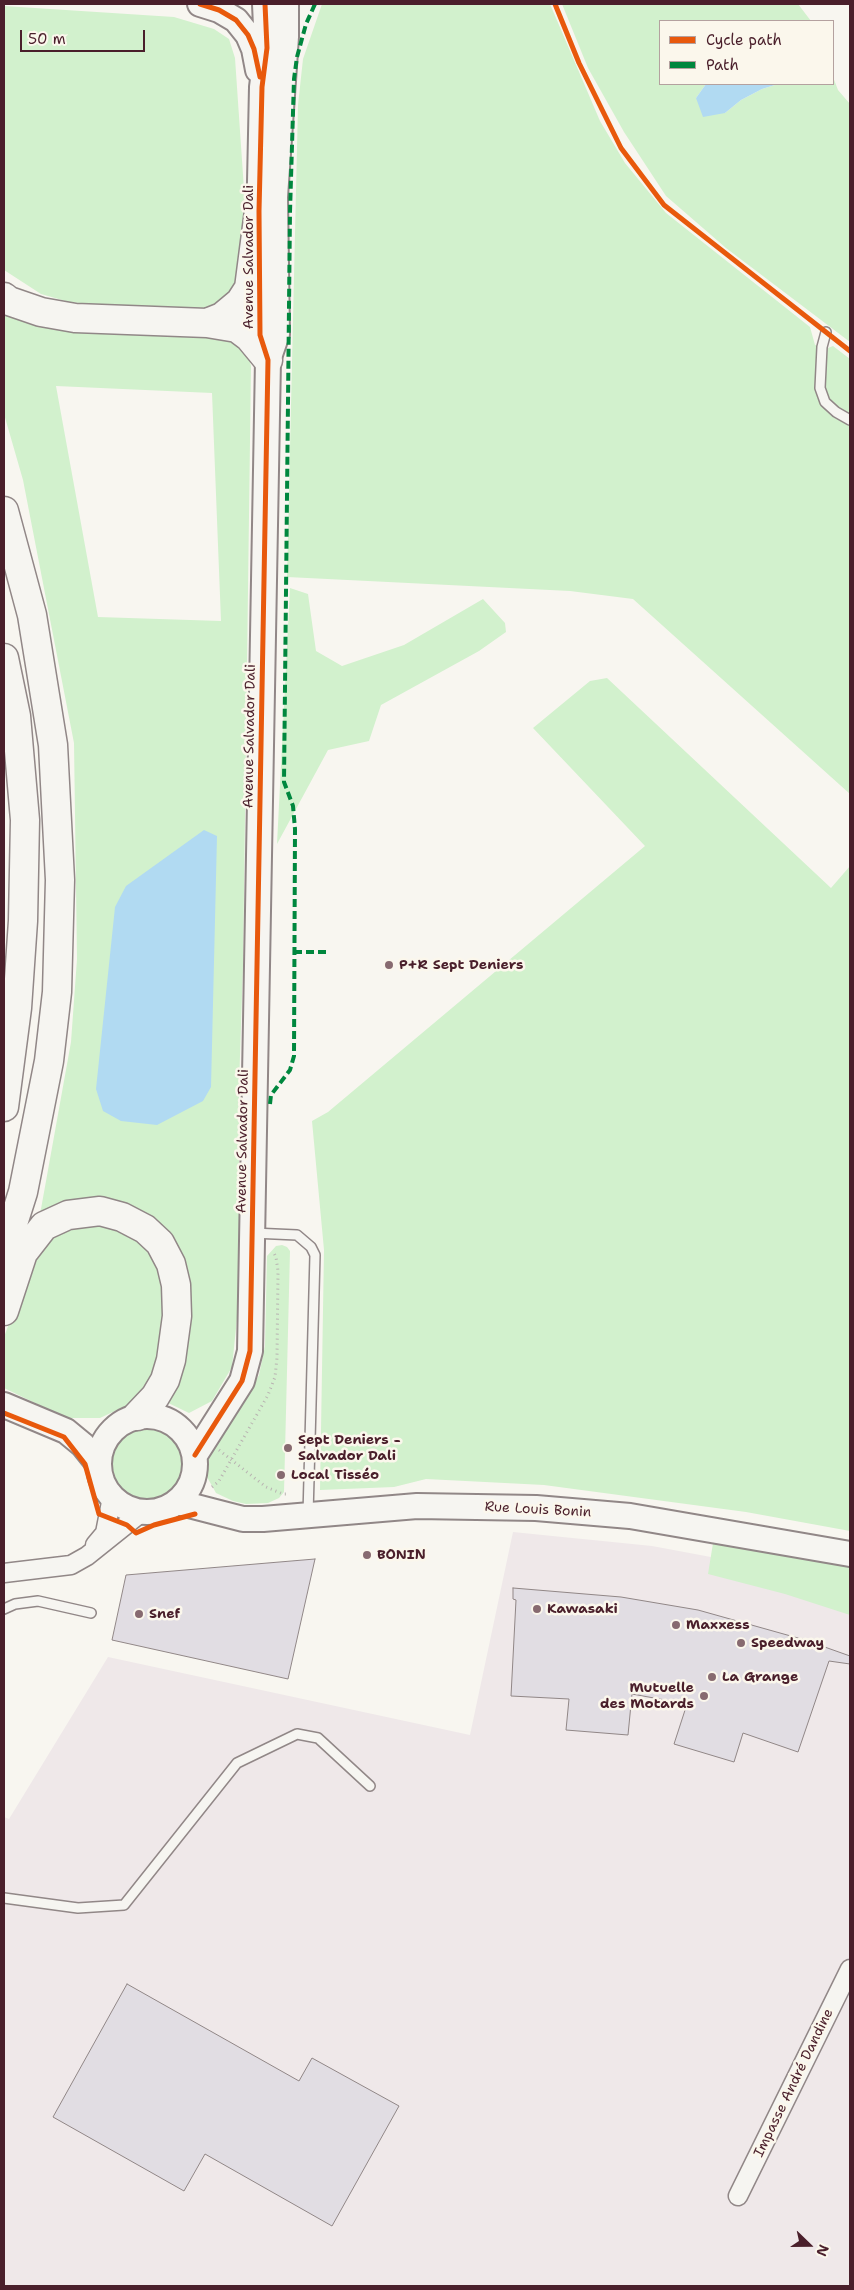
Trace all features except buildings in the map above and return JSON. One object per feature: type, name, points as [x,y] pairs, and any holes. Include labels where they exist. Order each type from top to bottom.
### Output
[{"type":"highway","points":[[207,323],[222,317],[240,302],[249,288],[259,211]]},
{"type":"highway","points":[[4,297],[9,301],[41,312],[75,318],[207,323],[237,328],[249,338],[268,360]]},
{"type":"highway","points":[[4,511],[32,615],[53,745],[60,880],[57,992],[49,1061],[24,1192],[4,1252]]},
{"type":"highway","points":[[4,658],[16,716],[25,820],[23,921],[18,998],[10,1073],[4,1107]]},
{"type":"highway","points":[[4,1310],[23,1254],[44,1226],[68,1215],[100,1211],[122,1217],[145,1229],[160,1243],[171,1264],[176,1285],[177,1316],[171,1360],[165,1380],[155,1397],[137,1416]]},
{"type":"street","points":[[200,4],[219,10],[236,20],[248,35],[254,48],[262,87]]},
{"type":"street","name":"Avenue Salvador Dali","points":[[195,1455],[242,1381],[250,1351],[268,360],[260,335],[259,211],[262,87],[267,48],[265,4]]},
{"type":"street","name":"Avenue Salvador Dali","points":[[268,360],[278,334],[275,197],[286,37],[286,4]]},
{"type":"street","name":"Avenue Salvador Dali","points":[[286,37],[297,4]]},
{"type":"street","points":[[4,1405],[66,1430],[83,1445],[99,1465]]},
{"type":"street","name":"Avenue Salvador Dali","points":[[179,1427],[189,1426],[208,1419],[224,1408]]},
{"type":"street","points":[[137,1416],[161,1417],[179,1427],[191,1443],[195,1455],[194,1478],[188,1492],[166,1509],[142,1512],[126,1507],[112,1497],[102,1482],[99,1465],[102,1446],[112,1430],[128,1419],[137,1416]]},
{"type":"street","points":[[66,1430],[112,1430]]},
{"type":"street","points":[[194,1478],[224,1513]]},
{"type":"street","points":[[86,1556],[105,1533],[112,1497]]},
{"type":"street","name":"Rue Louis Bonin","points":[[177,1502],[243,1519],[417,1506],[536,1508],[630,1516],[850,1554]]},
{"type":"street","points":[[4,1573],[70,1565],[86,1556],[142,1512]]},
{"type":"street","name":"Impasse André Dandine","points":[[738,2196],[850,1970]]},
{"type":"lane","points":[[826,332],[822,347],[820,388],[825,402],[836,412],[850,420]]},
{"type":"lane","points":[[253,1233],[297,1235],[311,1246],[314,1254],[308,1515]]},
{"type":"lane","points":[[4,1609],[14,1604],[38,1601],[91,1613]]},
{"type":"lane","points":[[4,1898],[78,1908],[124,1905],[237,1763],[297,1734],[318,1738],[370,1786]]},
{"type":"path","points":[[218,1449],[266,1487],[283,1494],[289,1494]]},
{"type":"shaded area","points":[[513,1532],[652,1546],[850,1583],[850,2286],[4,2286],[4,1817],[9,1819],[108,1657],[470,1735]]},
{"type":"green space","points":[[322,4],[550,4],[600,121],[625,163],[666,213],[810,327],[815,345],[828,348],[833,346],[850,359],[850,794],[633,599],[570,591],[287,577],[298,105],[303,59]]},
{"type":"green space","points":[[562,4],[798,4],[810,20],[659,20],[659,85],[705,85],[696,98],[725,113],[741,100],[762,89],[775,85],[834,85],[834,80],[838,90],[850,104],[850,342],[726,248],[666,196],[624,132],[588,68]]},
{"type":"green space","points":[[4,6],[174,17],[214,29],[229,39],[235,58],[245,204],[240,277],[233,290],[218,306],[198,310],[69,302],[41,294],[4,270]]},
{"type":"green space","points":[[4,314],[38,327],[228,336],[246,347],[251,366],[243,965],[239,1086],[239,1299],[232,1367],[212,1401],[189,1413],[162,1400],[176,1250],[137,1209],[87,1200],[39,1220],[71,1042],[77,959],[74,743],[23,480],[4,414]],"holes":[[[56,386],[212,393],[221,621],[98,617]]]},
{"type":"green space","points":[[290,588],[308,594],[316,651],[342,666],[404,645],[483,599],[505,623],[506,632],[479,651],[381,705],[369,741],[328,750],[277,844]]},
{"type":"green space","points":[[607,678],[831,888],[850,866],[850,1531],[746,1512],[544,1485],[426,1479],[394,1487],[320,1490],[324,1250],[312,1121],[328,1112],[645,846],[533,728],[590,681]]},
{"type":"green space","points":[[94,1221],[116,1224],[153,1250],[163,1273],[166,1297],[162,1368],[134,1402],[100,1418],[66,1418],[4,1388],[4,1337],[27,1275],[38,1253],[54,1236],[70,1228]]},
{"type":"green space","points":[[282,1245],[290,1251],[284,1492],[279,1498],[268,1503],[246,1504],[233,1501],[216,1493],[207,1477],[207,1456],[211,1444],[242,1406],[259,1375],[265,1346],[267,1256],[276,1246]]},
{"type":"green space","points":[[147,1425],[161,1428],[174,1436],[182,1449],[185,1463],[182,1477],[174,1490],[161,1498],[147,1501],[133,1498],[120,1490],[112,1477],[109,1463],[112,1449],[120,1436],[133,1428]]},
{"type":"green space","points":[[714,1537],[850,1562],[850,1615],[785,1594],[708,1574]]},
{"type":"water","points":[[705,85],[775,85],[762,89],[741,100],[725,113],[703,117],[696,98]]},
{"type":"water","points":[[204,830],[217,836],[211,1087],[203,1101],[157,1125],[121,1121],[103,1111],[96,1089],[115,907],[126,886]]},
{"type":"marked path","points":[[270,1104],[271,1095],[290,1070],[294,1056],[295,829],[293,806],[284,782],[290,212],[294,79],[297,57],[306,24],[315,4]]},
{"type":"marked path","points":[[294,952],[327,952]]},
{"type":"cycle path","points":[[200,4],[219,10],[236,20],[248,35],[254,49],[260,77]]},
{"type":"cycle path","points":[[195,1455],[242,1381],[250,1351],[268,360],[260,335],[259,211],[262,87],[267,48],[265,4]]},
{"type":"cycle path","points":[[555,4],[579,63],[621,148],[664,205],[850,351]]},
{"type":"cycle path","points":[[4,1413],[64,1437],[85,1464],[99,1514],[127,1525],[136,1533],[154,1525],[195,1514]]},
{"type":"place","name":"P+R Sept Deniers","points":[[389,965]]},
{"type":"place","name":"Sept Deniers - Salvador Dali","points":[[288,1448]]},
{"type":"place","name":"Local Tisséo","points":[[281,1475]]},
{"type":"place","name":"BONIN","points":[[367,1555]]},
{"type":"place","name":"Kawasaki","points":[[537,1609]]},
{"type":"place","name":"Snef","points":[[139,1614]]},
{"type":"place","name":"Maxxess","points":[[676,1625]]},
{"type":"place","name":"Speedway","points":[[741,1643]]},
{"type":"place","name":"La Grange","points":[[712,1677]]},
{"type":"place","name":"Mutuelle des Motards","points":[[704,1696]]}]
